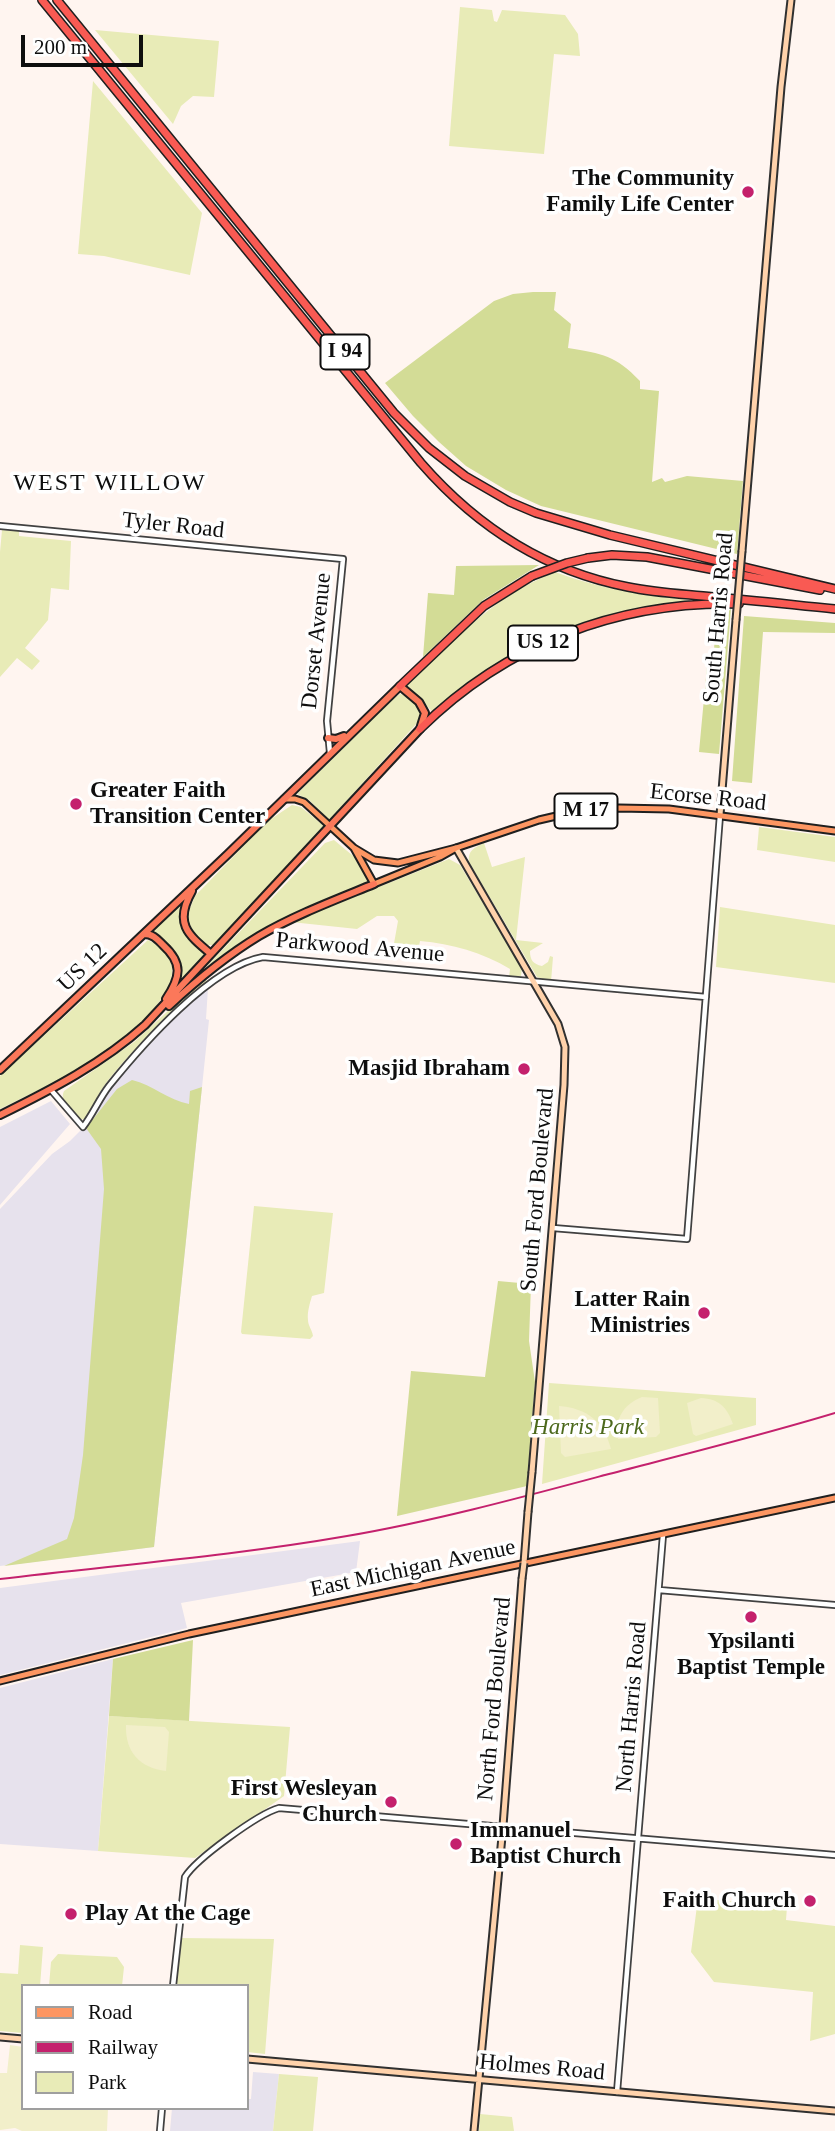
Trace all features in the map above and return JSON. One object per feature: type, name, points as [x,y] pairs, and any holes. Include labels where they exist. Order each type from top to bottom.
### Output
[{"type":"highway","name":"I 94","points":[[42,0],[421,463],[464,507],[516,544],[548,562],[587,577],[647,590],[835,609]]},
{"type":"highway","name":"I 94","points":[[57,0],[394,413],[429,448],[455,469],[510,502],[562,522],[835,589]]},
{"type":"highway","name":"US 12","points":[[0,1070],[484,606],[532,576],[567,563],[612,555],[646,557],[821,591],[835,589]]},
{"type":"highway","name":"US 12","points":[[0,1115],[51,1090],[110,1053],[145,1025],[420,729],[456,696],[486,674],[569,631],[627,614],[668,606],[740,604],[754,601]]},
{"type":"highway","points":[[400,686],[419,702],[424,710],[420,729]]},
{"type":"highway","points":[[328,736],[337,739],[343,737],[390,696]]},
{"type":"highway","points":[[199,881],[186,903],[184,925],[192,938],[211,954]]},
{"type":"highway","points":[[145,1025],[220,962],[258,936],[293,918],[374,884]]},
{"type":"highway","points":[[144,934],[152,935],[169,950],[178,968],[174,987],[145,1025]]},
{"type":"main road","name":"South Harris Road","points":[[720,815],[781,87],[791,0]]},
{"type":"main road","name":"Ecorse Road","points":[[284,799],[304,802],[353,847],[374,860],[398,863],[578,811],[646,807],[835,831]]},
{"type":"main road","name":"Ecorse Road","points":[[353,847],[374,884],[456,848]]},
{"type":"main road","name":"South Ford Boulevard","points":[[456,848],[558,1024],[565,1047],[524,1563]]},
{"type":"main road","name":"East Michigan Avenue","points":[[0,1681],[190,1634],[835,1498]]},
{"type":"main road","name":"North Ford Boulevard","points":[[474,2131],[503,1826],[524,1563]]},
{"type":"main road","points":[[0,2037],[21,2039]]},
{"type":"main road","name":"Holmes Road","points":[[248,2059],[835,2111]]},
{"type":"street","name":"Tyler Road","points":[[0,526],[343,559]]},
{"type":"street","name":"Dorset Avenue","points":[[330,754],[327,726],[343,559]]},
{"type":"street","name":"South Harris Road","points":[[552,1228],[687,1239],[720,815]]},
{"type":"street","name":"Parkwood Avenue","points":[[51,1090],[83,1127],[110,1085],[176,1012],[216,979],[240,963],[252,959],[276,957],[706,997]]},
{"type":"street","name":"North Harris Road","points":[[617,2092],[663,1535]]},
{"type":"street","points":[[659,1590],[835,1605]]},
{"type":"street","points":[[173,1984],[184,1883],[194,1865],[267,1812],[279,1808],[835,1855]]},
{"type":"street","points":[[160,2131],[162,2110]]},
{"type":"shaded area","points":[[208,988],[206,1019],[209,1020],[154,1547],[0,1566],[0,1209],[52,1154],[91,1120],[108,1091],[120,1077],[171,1021]]},
{"type":"shaded area","points":[[51,1101],[70,1124],[0,1205],[0,1127]]},
{"type":"shaded area","points":[[360,1541],[356,1572],[181,1603],[187,1628],[0,1675],[0,1588]]},
{"type":"shaded area","points":[[113,1659],[98,1851],[0,1844],[0,1688]]},
{"type":"shaded area","points":[[253,2072],[279,2074],[273,2131],[170,2131],[172,2110],[248,2110],[248,2099],[251,2099]]},
{"type":"green space","points":[[460,7],[492,10],[494,21],[497,22],[502,10],[565,15],[578,34],[580,56],[554,54],[544,154],[449,146]]},
{"type":"green space","points":[[95,30],[219,41],[214,97],[193,96],[181,106],[173,124]]},
{"type":"green space","points":[[93,81],[202,213],[190,275],[104,256],[78,254]]},
{"type":"green space","points":[[556,292],[554,310],[571,324],[568,348],[608,357],[640,381],[640,389],[659,391],[652,482],[662,478],[665,482],[687,476],[743,481],[737,554],[541,506],[506,490],[466,466],[413,416],[385,383],[494,301],[513,294]]},
{"type":"green space","points":[[2,530],[19,531],[19,536],[71,541],[69,590],[51,588],[48,620],[25,648],[40,661],[32,670],[17,658],[0,677],[0,552]]},
{"type":"green space","points":[[539,565],[483,600],[423,657],[428,593],[454,595],[456,566]]},
{"type":"green space","points":[[555,572],[621,590],[690,600],[616,614],[552,635],[493,666],[432,711],[406,686],[493,607],[532,582]]},
{"type":"green space","points":[[731,609],[719,754],[699,752],[707,666],[713,666],[716,618]]},
{"type":"green space","points":[[744,616],[835,623],[835,633],[763,632],[752,783],[732,781]]},
{"type":"green space","points":[[400,694],[408,696],[422,710],[419,721],[329,820],[309,800],[297,794]]},
{"type":"green space","points":[[292,805],[301,807],[324,826],[223,937],[214,945],[207,945],[195,934],[188,922],[188,913],[195,896],[268,821]]},
{"type":"green space","points":[[759,827],[835,837],[835,862],[757,850]]},
{"type":"green space","points":[[334,840],[358,860],[370,883],[285,920],[244,942],[205,968],[325,843]]},
{"type":"green space","points":[[484,843],[492,867],[525,857],[516,940],[543,943],[530,951],[531,957],[534,963],[542,966],[548,962],[550,956],[553,957],[551,982],[537,977],[469,862],[471,852]]},
{"type":"green space","points":[[449,859],[460,865],[522,968],[521,976],[509,977],[510,969],[499,963],[478,953],[444,944],[420,941],[418,951],[393,949],[398,921],[394,916],[377,916],[357,929],[291,922]]},
{"type":"green space","points":[[184,901],[184,931],[206,954],[179,983],[180,967],[175,954],[153,931]]},
{"type":"green space","points":[[720,907],[835,925],[835,983],[716,967]]},
{"type":"green space","points":[[148,940],[166,954],[172,970],[168,987],[157,1005],[123,1038],[91,1061],[0,1109],[0,1076]]},
{"type":"green space","points":[[204,978],[208,982],[127,1058],[104,1086],[85,1119],[78,1120],[64,1103],[64,1091],[134,1042]]},
{"type":"green space","points":[[132,1080],[189,1104],[190,1091],[202,1087],[154,1547],[4,1566],[67,1539],[74,1518],[83,1455],[104,1189],[101,1149],[86,1128],[117,1089]]},
{"type":"green space","points":[[254,1206],[333,1213],[324,1293],[312,1296],[308,1311],[308,1322],[313,1336],[310,1339],[241,1332]]},
{"type":"green space","points":[[498,1281],[531,1284],[529,1341],[535,1382],[527,1486],[397,1516],[411,1371],[485,1377]]},
{"type":"green space","name":"Harris Park","points":[[549,1383],[756,1398],[756,1425],[542,1484]]},
{"type":"green space","points":[[642,1397],[658,1398],[660,1433],[656,1437],[618,1439],[618,1425],[622,1413]]},
{"type":"green space","points":[[701,1398],[721,1405],[733,1424],[696,1436],[693,1434],[687,1403]]},
{"type":"green space","points":[[559,1406],[578,1410],[593,1418],[604,1431],[611,1449],[565,1457],[561,1453]]},
{"type":"green space","points":[[193,1640],[189,1721],[109,1716],[113,1659]]},
{"type":"green space","points":[[109,1716],[290,1727],[284,1796],[195,1858],[98,1851]]},
{"type":"green space","points":[[126,1725],[165,1727],[169,1732],[166,1771],[149,1766],[136,1757],[128,1743]]},
{"type":"green space","points":[[698,1898],[787,1907],[786,1920],[835,1926],[835,2034],[810,2041],[813,1992],[714,1982],[691,1952]]},
{"type":"green space","points":[[180,1938],[274,1939],[265,2054],[248,2052],[248,1984],[175,1984]]},
{"type":"green space","points":[[20,1945],[43,1947],[40,1984],[21,1984],[21,2033],[0,2031],[0,1973],[18,1974]]},
{"type":"green space","points":[[58,1954],[117,1957],[124,1967],[122,1984],[49,1984],[51,1962]]},
{"type":"green space","points":[[10,2045],[21,2047],[21,2110],[108,2110],[107,2131],[22,2131],[15,2128],[0,2130],[0,2073],[7,2073]]},
{"type":"green space","points":[[279,2074],[318,2077],[313,2131],[273,2131]]},
{"type":"green space","points":[[480,2114],[512,2117],[514,2131],[479,2131]]},
{"type":"railway","points":[[0,1579],[261,1549],[380,1530],[509,1500],[835,1413]]},
{"type":"place","name":"The Community Family Life Center","points":[[748,192]]},
{"type":"place","name":"Greater Faith Transition Center","points":[[76,804]]},
{"type":"place","name":"Masjid Ibraham","points":[[524,1069]]},
{"type":"place","name":"Latter Rain Ministries","points":[[704,1313]]},
{"type":"place","name":"Ypsilanti Baptist Temple","points":[[751,1617]]},
{"type":"place","name":"First Wesleyan Church","points":[[391,1802]]},
{"type":"place","name":"Immanuel Baptist Church","points":[[456,1844]]},
{"type":"place","name":"Faith Church","points":[[810,1901]]},
{"type":"place","name":"Play At the Cage","points":[[71,1914]]},
{"type":"district","name":"WEST WILLOW","points":[[110,484]]}]
